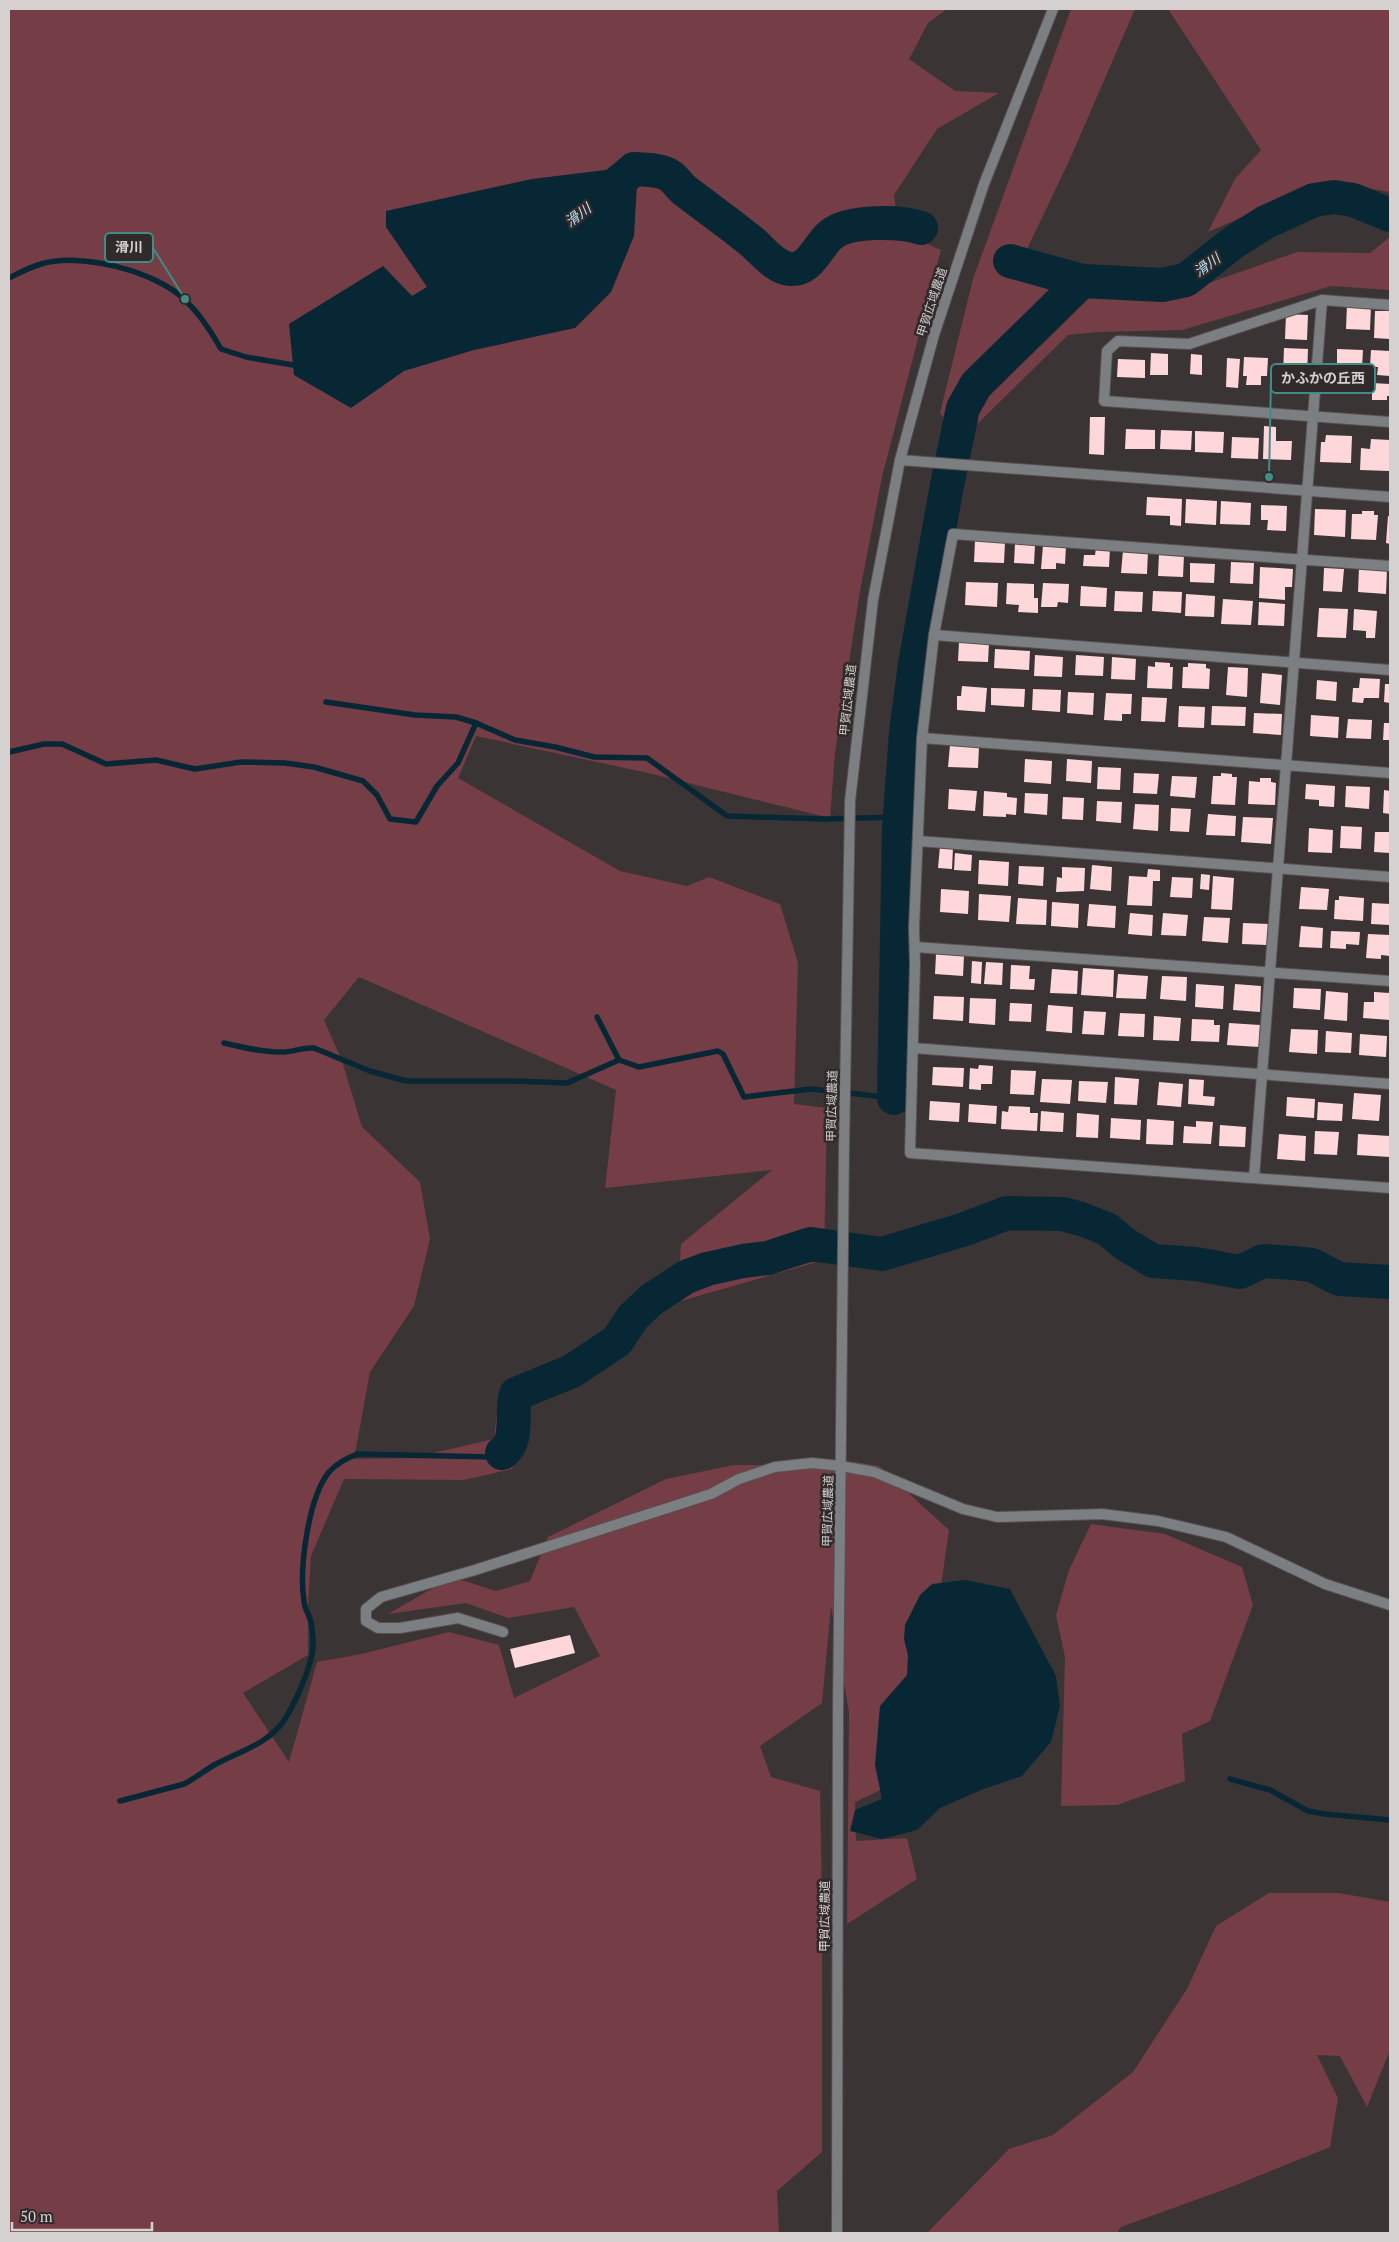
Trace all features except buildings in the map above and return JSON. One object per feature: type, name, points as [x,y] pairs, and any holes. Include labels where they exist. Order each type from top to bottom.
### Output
[{"type":"street","name":"甲賀広域農道","points":[[837,2233],[838,1712],[850,801],[873,600],[900,460],[931,344],[984,184],[1053,9]]},
{"type":"street","points":[[1254,1178],[1322,300]]},
{"type":"street","points":[[1390,305],[1322,300],[1189,344],[1118,341],[1107,351],[1104,401],[1390,422]]},
{"type":"street","points":[[900,460],[1390,496]]},
{"type":"street","points":[[1390,566],[953,534],[934,635],[922,738],[914,947],[910,1153],[1390,1188]]},
{"type":"street","points":[[934,635],[1390,670]]},
{"type":"street","points":[[922,738],[1390,773]]},
{"type":"street","points":[[918,842],[1390,877]]},
{"type":"street","points":[[914,947],[1390,981]]},
{"type":"street","points":[[913,1048],[1390,1084]]},
{"type":"street","points":[[503,1632],[458,1618],[400,1628],[378,1628],[366,1621],[366,1609],[381,1597],[475,1570],[711,1494],[739,1479],[775,1467],[812,1463],[874,1472],[963,1509],[997,1517],[1102,1514],[1158,1521],[1226,1538],[1325,1584],[1390,1605]]},
{"type":"shaded area","points":[[9,9],[947,9],[928,23],[909,59],[955,91],[999,93],[937,129],[894,195],[899,231],[941,250],[882,477],[860,591],[835,753],[830,818],[648,773],[476,736],[458,778],[620,871],[687,886],[709,877],[780,904],[798,963],[794,1104],[827,1108],[824,1260],[677,1302],[681,1244],[772,1170],[605,1188],[616,1090],[359,977],[324,1020],[342,1061],[362,1127],[420,1182],[430,1239],[414,1306],[370,1372],[354,1459],[411,1458],[494,1439],[497,1412],[522,1423],[512,1469],[464,1480],[344,1479],[311,1556],[308,1605],[308,1655],[243,1693],[289,1762],[317,1662],[362,1654],[449,1632],[499,1645],[514,1698],[600,1656],[574,1607],[508,1618],[466,1603],[388,1614],[452,1577],[496,1591],[530,1581],[548,1537],[666,1479],[734,1465],[809,1465],[855,1462],[879,1466],[949,1530],[939,1600],[885,1788],[855,1802],[856,1841],[907,1838],[917,1879],[847,1924],[849,1712],[831,1606],[822,1703],[760,1746],[771,1777],[820,1791],[822,2152],[777,2191],[779,2233],[9,2233]]},
{"type":"shaded area","points":[[1071,9],[1135,9],[1070,159],[1018,268],[1096,291],[1172,296],[1297,252],[1370,253],[1390,237],[1390,290],[1331,286],[1182,330],[1099,332],[1068,335],[962,439],[940,413],[973,279]]},
{"type":"shaded area","points":[[1168,9],[1390,9],[1390,192],[1325,181],[1208,232],[1235,179],[1261,150]]},
{"type":"shaded area","points":[[1091,1524],[1165,1534],[1242,1567],[1253,1605],[1210,1721],[1182,1734],[1185,1781],[1117,1805],[1061,1806],[1065,1657],[1056,1615],[1069,1570]]},
{"type":"shaded area","points":[[1269,1893],[1339,1893],[1390,1902],[1390,2050],[1367,2107],[1340,2056],[1317,2055],[1338,2098],[1330,2147],[1226,2189],[1121,2227],[1117,2233],[927,2233],[1009,2149],[1053,2135],[1133,2072],[1187,1989],[1216,1926]]},
{"type":"water","points":[[638,166],[634,236],[611,292],[575,328],[474,350],[404,371],[351,408],[294,375],[289,324],[383,266],[412,296],[427,287],[386,227],[386,211],[532,179]]},
{"type":"water","points":[[965,1580],[1010,1589],[1056,1676],[1060,1706],[1051,1742],[1022,1776],[981,1790],[940,1808],[917,1830],[882,1839],[850,1831],[855,1810],[882,1799],[875,1765],[880,1706],[907,1675],[908,1656],[904,1639],[905,1625],[920,1595],[932,1584]]},
{"type":"waterway","name":"滑川","points":[[602,196],[634,169],[663,172],[672,177],[684,190],[751,241],[774,262],[790,269],[803,266],[814,256],[827,238],[840,229],[876,223],[901,224],[921,228]]},
{"type":"waterway","name":"滑川","points":[[1010,261],[1082,281],[1162,285],[1186,280],[1234,242],[1266,222],[1314,200],[1334,197],[1353,200],[1390,215]]},
{"type":"waterway","name":"滑川","points":[[9,278],[37,265],[76,260],[96,262],[137,273],[156,280],[185,300],[205,323],[221,349],[246,357],[299,366]]},
{"type":"waterway","points":[[894,1098],[899,828],[906,733],[915,664],[947,485],[963,408],[976,385],[1082,281]]},
{"type":"waterway","points":[[326,702],[415,715],[456,717],[476,723],[515,740],[555,747],[594,757],[647,758],[727,816],[824,819],[900,817]]},
{"type":"waterway","points":[[9,752],[44,744],[62,744],[106,764],[156,760],[195,769],[241,762],[285,763],[314,767],[363,781],[377,795],[390,819],[416,822],[437,786],[458,763],[476,723]]},
{"type":"waterway","points":[[597,1017],[619,1060]]},
{"type":"waterway","points":[[224,1043],[268,1052],[287,1052],[314,1048],[370,1071],[406,1081],[567,1083],[619,1060],[639,1067],[718,1051],[723,1054],[744,1097],[811,1089],[894,1098]]},
{"type":"waterway","points":[[502,1453],[508,1448],[513,1434],[516,1394],[572,1371],[617,1341],[633,1317],[651,1300],[686,1277],[707,1269],[768,1258],[811,1244],[882,1254],[965,1229],[1007,1213],[1063,1214],[1107,1229],[1125,1244],[1153,1261],[1196,1264],[1240,1272],[1263,1261],[1294,1263],[1312,1265],[1339,1279],[1390,1282]]},
{"type":"waterway","points":[[120,1801],[184,1784],[216,1764],[261,1742],[283,1722],[302,1685],[312,1653],[312,1628],[305,1606],[303,1587],[304,1553],[316,1499],[322,1484],[332,1469],[357,1454],[491,1457],[502,1453]]},
{"type":"waterway","points":[[1230,1779],[1270,1790],[1308,1811],[1390,1820]]},
{"type":"place","name":"滑川","points":[[185,299]]},
{"type":"place","name":"かふかの丘西","points":[[1269,477]]}]
